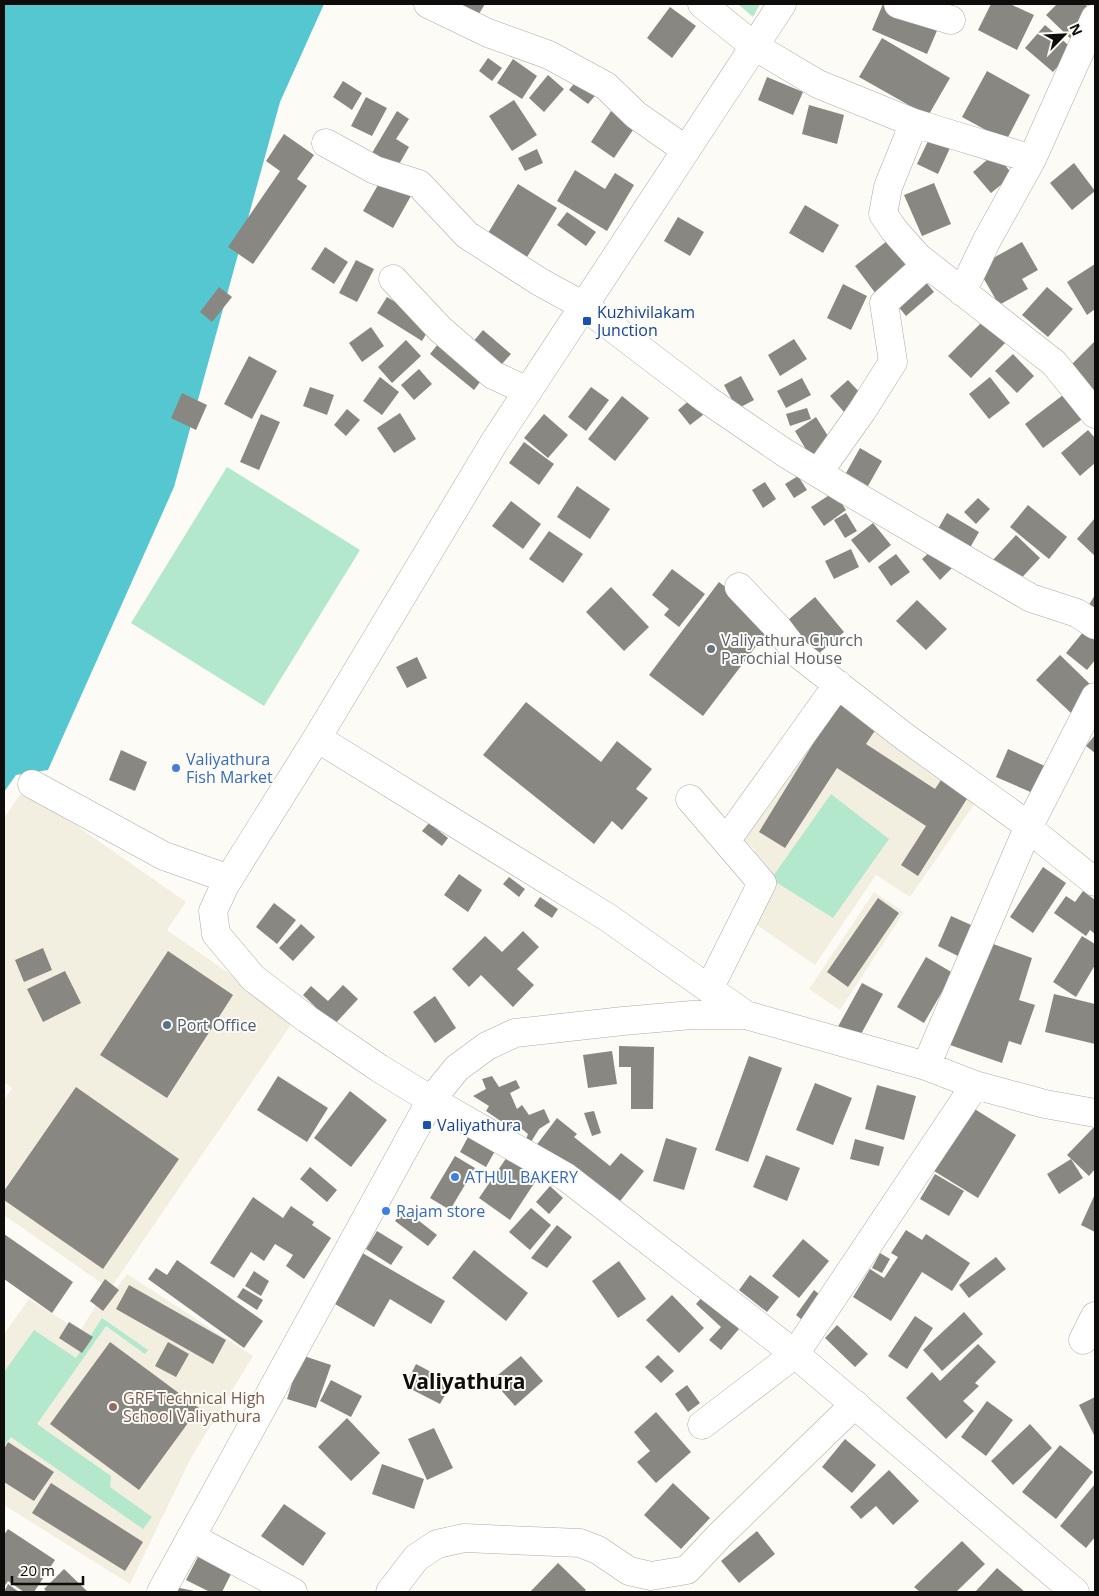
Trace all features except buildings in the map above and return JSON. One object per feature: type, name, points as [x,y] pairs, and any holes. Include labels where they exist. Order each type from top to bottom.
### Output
[{"type":"street","points":[[428,4],[488,33],[549,55],[606,86],[636,115],[686,150]]},
{"type":"street","points":[[702,4],[754,46],[818,84],[914,123],[1032,159]]},
{"type":"street","points":[[782,4],[495,440],[317,738],[229,879],[213,911],[216,934],[253,978],[307,1019],[379,1068],[431,1100],[566,1177],[795,1354],[1075,1592]]},
{"type":"street","points":[[898,4],[951,20]]},
{"type":"street","points":[[962,292],[986,240],[1032,159],[1095,18]]},
{"type":"street","points":[[914,123],[888,187],[883,214],[909,247],[926,264],[1054,362],[1095,414]]},
{"type":"street","points":[[326,143],[375,170],[419,184],[467,235],[540,282],[584,306],[706,399],[818,473],[1031,598],[1078,613],[1095,625]]},
{"type":"street","points":[[818,473],[894,362],[884,303],[926,264]]},
{"type":"street","points":[[393,279],[440,329],[493,375],[528,391]]},
{"type":"street","points":[[739,588],[777,627],[797,653],[905,737],[1028,827],[1095,882]]},
{"type":"street","points":[[726,841],[838,684]]},
{"type":"street","points":[[926,1066],[1028,827],[1095,697]]},
{"type":"street","points":[[317,738],[607,917],[746,1015]]},
{"type":"street","points":[[32,784],[164,856],[229,879]]},
{"type":"street","points":[[690,799],[762,882],[709,989]]},
{"type":"street","points":[[162,1592],[431,1100],[457,1068],[487,1046],[515,1033],[692,1015],[746,1015],[926,1066],[975,1085],[1045,1104],[1095,1113]]},
{"type":"street","points":[[702,1425],[795,1354],[975,1085]]},
{"type":"street","points":[[390,1592],[416,1558],[437,1544],[464,1538],[580,1543],[598,1550],[629,1571],[651,1576],[687,1570],[720,1535],[856,1404]]},
{"type":"street","points":[[191,1537],[293,1592]]},
{"type":"shaded area","points":[[840,695],[982,793],[910,897],[876,875],[815,965],[744,916],[755,849],[741,839]]},
{"type":"shaded area","points":[[24,789],[186,902],[167,930],[295,1019],[110,1289],[4,1215],[4,1100],[12,1088],[4,1082],[4,818]]},
{"type":"shaded area","points":[[874,892],[904,912],[840,1010],[809,989]]},
{"type":"shaded area","name":"GRF Technical High School Valiyathura","points":[[127,1274],[253,1356],[191,1458],[130,1584],[4,1505],[4,1334],[29,1299],[80,1331],[102,1296],[109,1298]]},
{"type":"green space","points":[[738,4],[760,4],[753,17]]},
{"type":"green space","points":[[227,467],[360,550],[264,706],[131,623]]},
{"type":"green space","points":[[831,794],[889,839],[833,918],[771,879]]},
{"type":"green space","points":[[102,1318],[148,1350],[145,1354],[106,1326],[37,1424],[111,1476],[110,1487],[152,1517],[143,1529],[11,1437],[4,1446],[4,1372],[34,1330],[76,1358]]},
{"type":"water","points":[[4,4],[324,4],[280,102],[174,487],[48,770],[16,775],[4,792]]},
{"type":"place","name":"Kuzhivilakam Junction","points":[[587,321]]},
{"type":"place","name":"Valiyathura Church Parochial House","points":[[711,649]]},
{"type":"place","name":"Valiyathura Fish Market","points":[[176,768]]},
{"type":"place","name":"Port Office","points":[[167,1025]]},
{"type":"place","name":"Valiyathura","points":[[427,1125]]},
{"type":"place","name":"ATHUL BAKERY","points":[[455,1177]]},
{"type":"place","name":"Rajam store","points":[[386,1211]]},
{"type":"place","name":"GRF Technical High School Valiyathura","points":[[113,1407]]},
{"type":"district","name":"Valiyathura","points":[[464,1381]]}]
